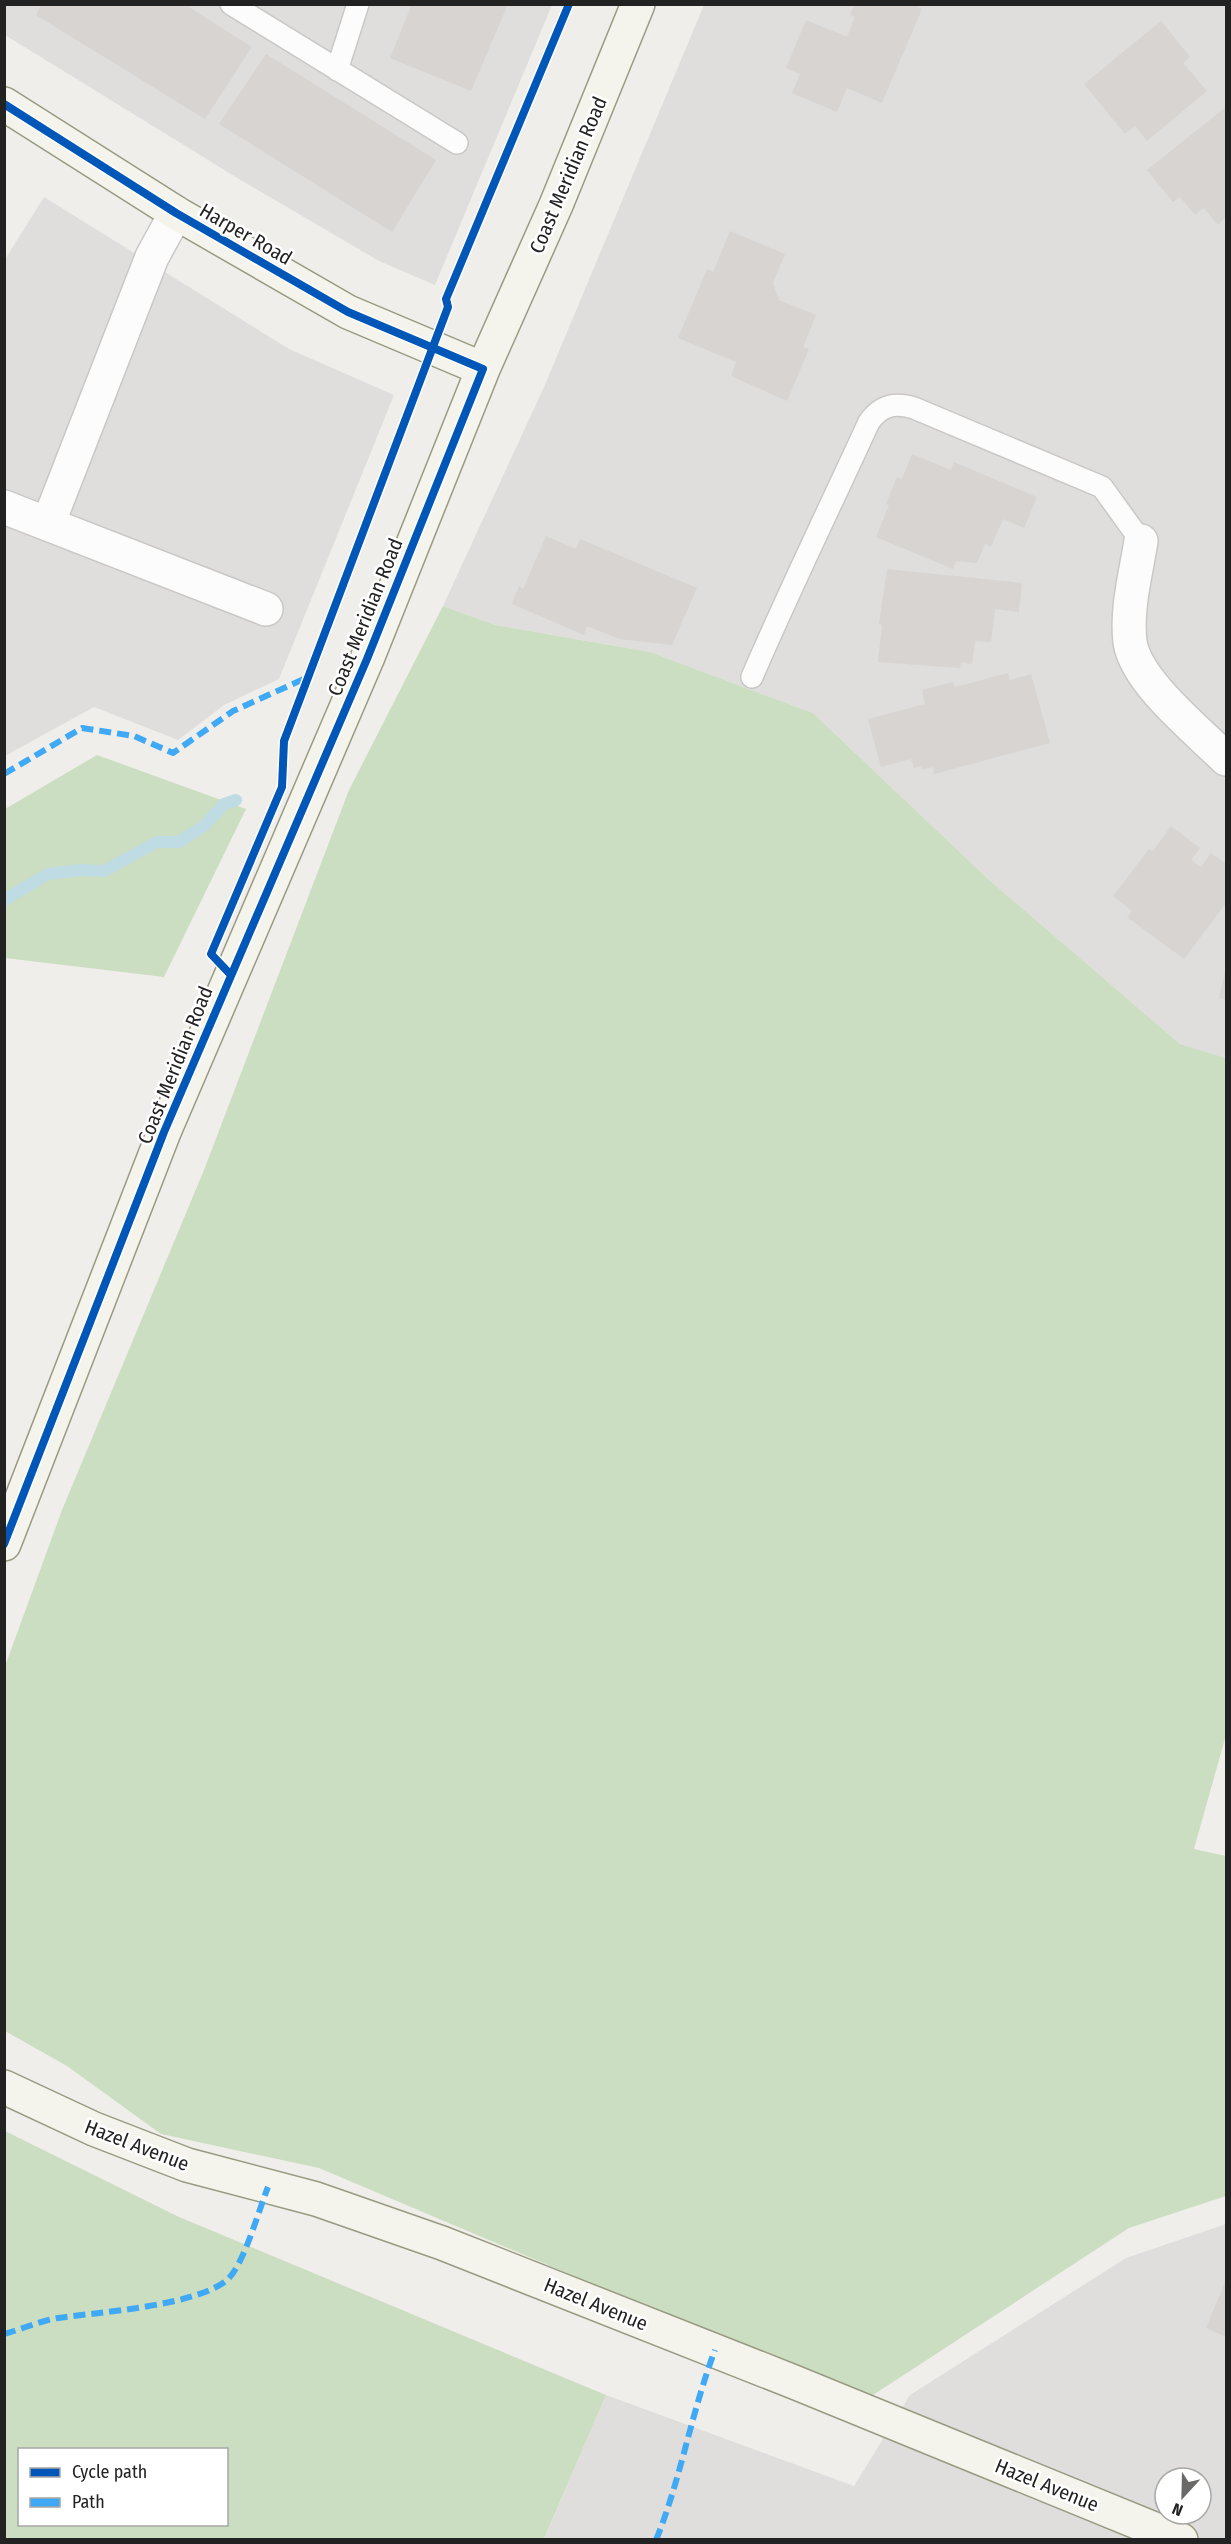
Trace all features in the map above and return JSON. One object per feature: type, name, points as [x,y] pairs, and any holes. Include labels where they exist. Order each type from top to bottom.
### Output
[{"type":"street","name":"Coast Meridian Road","points":[[4,1544],[164,1132],[367,659],[483,369],[556,205],[638,4]]},
{"type":"street","name":"Harper Road","points":[[4,104],[176,213],[348,312],[483,369]]},
{"type":"street","points":[[48,524],[152,257],[176,213]]},
{"type":"street","points":[[4,507],[266,609]]},
{"type":"street","points":[[1141,541],[1130,619],[1131,645],[1136,660],[1153,686],[1227,759]]},
{"type":"street","name":"Hazel Avenue","points":[[4,2087],[94,2129],[187,2165],[316,2199],[442,2243],[794,2382],[1181,2540]]},
{"type":"lane","points":[[231,4],[457,143]]},
{"type":"lane","points":[[337,70],[358,4]]},
{"type":"lane","points":[[752,677],[793,581],[832,504],[869,422],[874,414],[891,405],[914,408],[1102,487],[1141,541]]},
{"type":"shaded area","points":[[4,5],[552,5],[435,285],[379,261],[239,179],[5,35]]},
{"type":"shaded area","points":[[704,5],[1226,5],[1226,1058],[1180,1044],[987,878],[813,713],[650,652],[495,625],[443,606],[544,387]]},
{"type":"shaded area","points":[[44,197],[289,349],[394,395],[279,679],[224,705],[178,740],[94,707],[5,756],[4,261]]},
{"type":"shaded area","points":[[1226,2224],[1226,2539],[544,2540],[606,2395],[854,2486],[910,2395],[1126,2258]]},
{"type":"green space","points":[[443,606],[495,625],[650,652],[813,713],[987,878],[1180,1044],[1226,1058],[1226,1735],[1194,1849],[1226,1856],[1226,2196],[1129,2228],[873,2395],[685,2323],[319,2168],[161,2134],[67,2066],[5,2031],[4,1669],[62,1510],[204,1170],[349,790]]},
{"type":"green space","points":[[97,755],[246,809],[164,977],[5,958],[5,809]]},
{"type":"green space","points":[[5,2131],[179,2217],[606,2395],[544,2539],[5,2539]]},
{"type":"building","points":[[42,4],[184,4],[252,47],[205,119],[36,15]]},
{"type":"building","points":[[412,4],[508,4],[471,91],[390,58]]},
{"type":"building","points":[[855,4],[912,4],[922,9],[882,103],[847,88],[837,112],[792,93],[800,74],[786,68],[806,20],[847,37],[855,17],[850,15]]},
{"type":"building","points":[[1161,21],[1190,57],[1183,63],[1207,91],[1147,141],[1135,126],[1125,134],[1084,84]]},
{"type":"building","points":[[266,54],[436,160],[392,232],[219,124]]},
{"type":"building","points":[[1226,107],[1226,217],[1218,225],[1204,208],[1195,215],[1180,197],[1173,202],[1147,170]]},
{"type":"building","points":[[730,231],[785,254],[773,283],[779,300],[816,315],[803,347],[809,349],[787,401],[731,376],[736,362],[678,338],[707,269],[713,272]]},
{"type":"building","points":[[912,454],[951,470],[954,462],[1037,497],[1024,528],[1003,519],[991,547],[985,544],[977,563],[956,561],[953,569],[876,537],[897,477],[902,479]]},
{"type":"building","points":[[546,536],[576,549],[580,539],[697,588],[672,645],[619,639],[587,626],[584,635],[512,604],[519,586],[523,589]]},
{"type":"building","points":[[887,569],[1022,583],[1019,612],[995,609],[991,642],[975,641],[972,664],[961,662],[960,668],[878,662],[882,625],[879,624]]},
{"type":"building","points":[[1008,673],[1010,680],[1031,674],[1050,743],[934,774],[933,767],[922,770],[921,766],[914,768],[911,759],[881,767],[868,719],[925,704],[922,690],[953,682],[955,687]]},
{"type":"building","points":[[1171,826],[1200,848],[1191,860],[1201,867],[1211,853],[1226,864],[1226,903],[1184,959],[1127,917],[1132,911],[1113,896],[1149,849],[1153,851]]},
{"type":"building","points":[[1226,968],[1226,1000],[1219,998]]},
{"type":"building","points":[[1226,2280],[1226,2337],[1206,2328]]},
{"type":"waterway","points":[[4,900],[48,874],[81,870],[104,871],[157,842],[179,842],[205,825],[224,804],[236,800]]},
{"type":"marked path","points":[[4,774],[82,728],[134,736],[173,753],[233,711],[306,678]]},
{"type":"marked path","points":[[4,2334],[51,2319],[171,2302],[213,2289],[227,2280],[239,2262],[251,2236],[268,2187]]},
{"type":"marked path","points":[[656,2540],[715,2350]]},
{"type":"cycle path","points":[[230,974],[211,954],[282,787],[284,741],[448,307],[446,299],[569,4]]},
{"type":"cycle path","points":[[4,104],[176,213],[348,312],[483,369],[367,659],[164,1132],[4,1544]]}]
